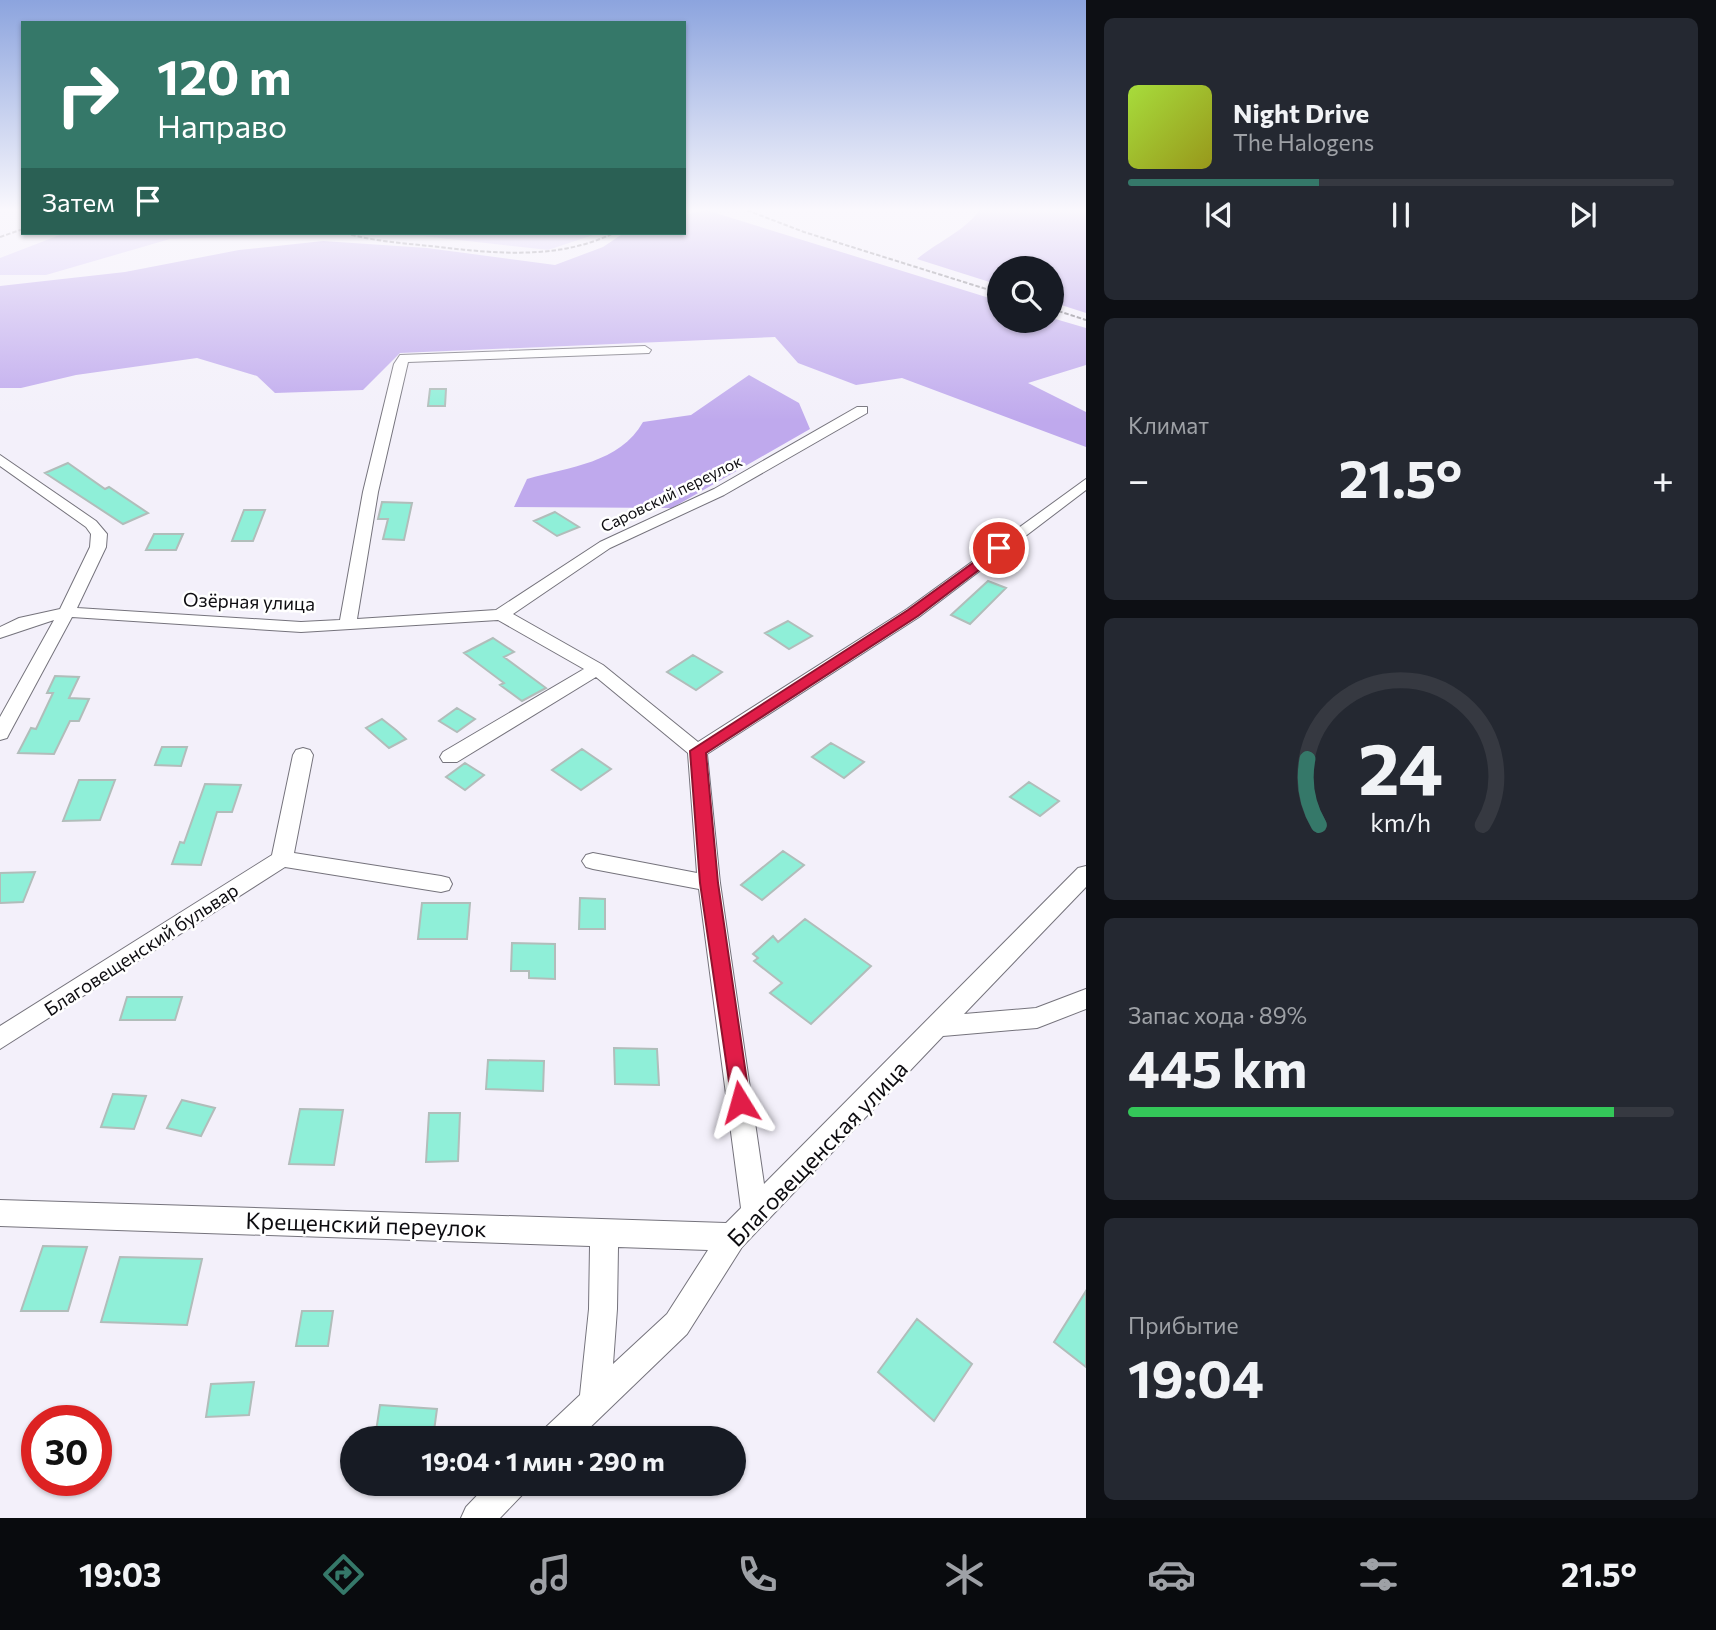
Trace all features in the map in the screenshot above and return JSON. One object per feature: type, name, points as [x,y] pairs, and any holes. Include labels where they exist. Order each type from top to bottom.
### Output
[{"type":"street","points":[[348,622],[355,570],[386,421],[400,364],[404,358],[645,350]]},
{"type":"street","name":"Саровский переулок","points":[[500,615],[605,545],[719,492],[862,410]]},
{"type":"street","points":[[0,459],[91,524],[99,534],[98,547],[67,612],[0,734]]},
{"type":"street","points":[[698,751],[913,613],[1086,483]]},
{"type":"street","name":"Озёрная улица","points":[[0,633],[25,622],[67,612],[301,627],[348,622],[500,615]]},
{"type":"street","points":[[500,615],[597,669],[698,751],[709,883],[755,1212]]},
{"type":"street","points":[[450,757],[597,669]]},
{"type":"street","points":[[303,755],[282,859],[441,884]]},
{"type":"street","name":"Благовещенский бульвар","points":[[0,1039],[282,859]]},
{"type":"street","points":[[593,861],[709,883]]},
{"type":"street","name":"Благовещенская улица","points":[[568,1426],[677,1324],[732,1237],[755,1212],[1086,874]]},
{"type":"street","points":[[939,1026],[1037,1018],[1086,999]]},
{"type":"street","name":"Крещенский переулок","points":[[0,1213],[732,1237]]},
{"type":"street","points":[[595,1400],[603,1309],[604,1232]]},
{"type":"street","points":[[477,1518],[499,1496]]},
{"type":"path","points":[[954,279],[987,289]]},
{"type":"path","points":[[1064,313],[1086,320]]},
{"type":"shaded area","points":[[64,279],[928,279],[987,297],[987,333],[1064,333],[1064,322],[1086,328],[1086,365],[1028,383],[1086,412],[1086,447],[902,378],[856,385],[798,363],[775,337],[400,353],[363,390],[275,393],[257,376],[197,358],[76,375],[21,388],[0,388],[0,286]]},
{"type":"shaded area","points":[[1064,279],[1086,279],[1086,313],[1064,306]]},
{"type":"shaded area","points":[[749,375],[799,403],[810,429],[672,508],[514,507],[527,479],[576,467],[607,455],[633,436],[643,422],[691,415]]},
{"type":"building","points":[[430,389],[446,389],[445,406],[428,406]]},
{"type":"building","points":[[68,463],[105,489],[109,487],[148,513],[123,524],[45,473]]},
{"type":"building","points":[[382,502],[412,503],[404,540],[383,539],[388,519],[378,519]]},
{"type":"building","points":[[244,510],[265,510],[253,541],[232,541]]},
{"type":"building","points":[[555,512],[579,527],[557,536],[534,521]]},
{"type":"building","points":[[154,534],[183,534],[176,550],[146,550]]},
{"type":"building","points":[[988,581],[1006,588],[970,624],[951,615]]},
{"type":"building","points":[[788,621],[812,636],[789,649],[765,633]]},
{"type":"building","points":[[493,638],[514,652],[504,657],[546,688],[522,701],[500,685],[504,683],[464,653]]},
{"type":"building","points":[[693,655],[722,672],[696,690],[667,672]]},
{"type":"building","points":[[55,676],[79,677],[69,698],[89,699],[79,721],[70,721],[54,754],[18,753],[31,728],[36,729],[53,693],[47,693]]},
{"type":"building","points":[[457,708],[475,719],[457,732],[439,721]]},
{"type":"building","points":[[382,719],[406,739],[389,748],[366,728]]},
{"type":"building","points":[[831,743],[864,762],[844,778],[812,757]]},
{"type":"building","points":[[162,747],[187,747],[181,766],[155,765]]},
{"type":"building","points":[[582,749],[611,769],[581,790],[552,770]]},
{"type":"building","points":[[465,763],[484,775],[465,790],[446,777]]},
{"type":"building","points":[[79,780],[115,780],[100,820],[63,821]]},
{"type":"building","points":[[1029,782],[1059,801],[1040,816],[1010,797]]},
{"type":"building","points":[[205,784],[241,785],[232,812],[217,812],[201,865],[172,864],[180,842],[184,843]]},
{"type":"building","points":[[783,851],[804,865],[762,900],[741,885]]},
{"type":"building","points":[[35,872],[23,902],[0,903],[0,873]]},
{"type":"building","points":[[580,898],[605,899],[605,929],[579,929]]},
{"type":"building","points":[[422,903],[470,903],[467,939],[418,939]]},
{"type":"building","points":[[805,919],[871,966],[811,1024],[770,993],[782,983],[754,961],[758,958],[753,954],[773,936],[778,942]]},
{"type":"building","points":[[512,943],[555,944],[555,979],[529,978],[529,971],[511,971]]},
{"type":"building","points":[[127,997],[182,997],[175,1020],[120,1020]]},
{"type":"building","points":[[614,1048],[657,1049],[659,1085],[615,1084]]},
{"type":"building","points":[[488,1060],[544,1061],[543,1091],[486,1089]]},
{"type":"building","points":[[113,1094],[146,1096],[134,1129],[101,1127]]},
{"type":"building","points":[[182,1100],[215,1108],[201,1136],[167,1128]]},
{"type":"building","points":[[300,1109],[343,1110],[334,1165],[289,1164]]},
{"type":"building","points":[[429,1113],[460,1113],[458,1161],[426,1162]]},
{"type":"building","points":[[43,1246],[87,1247],[68,1311],[21,1311]]},
{"type":"building","points":[[120,1257],[202,1259],[187,1325],[101,1322]]},
{"type":"building","points":[[1086,1291],[1086,1367],[1054,1342]]},
{"type":"building","points":[[302,1311],[333,1311],[328,1346],[296,1346]]},
{"type":"building","points":[[917,1319],[972,1364],[934,1421],[878,1372]]},
{"type":"building","points":[[254,1382],[249,1415],[206,1417],[211,1384]]},
{"type":"building","points":[[380,1405],[437,1409],[435,1426],[377,1426]]},
{"type":"route","points":[[740,1102],[709,883],[698,751],[913,613],[999,548]]}]
